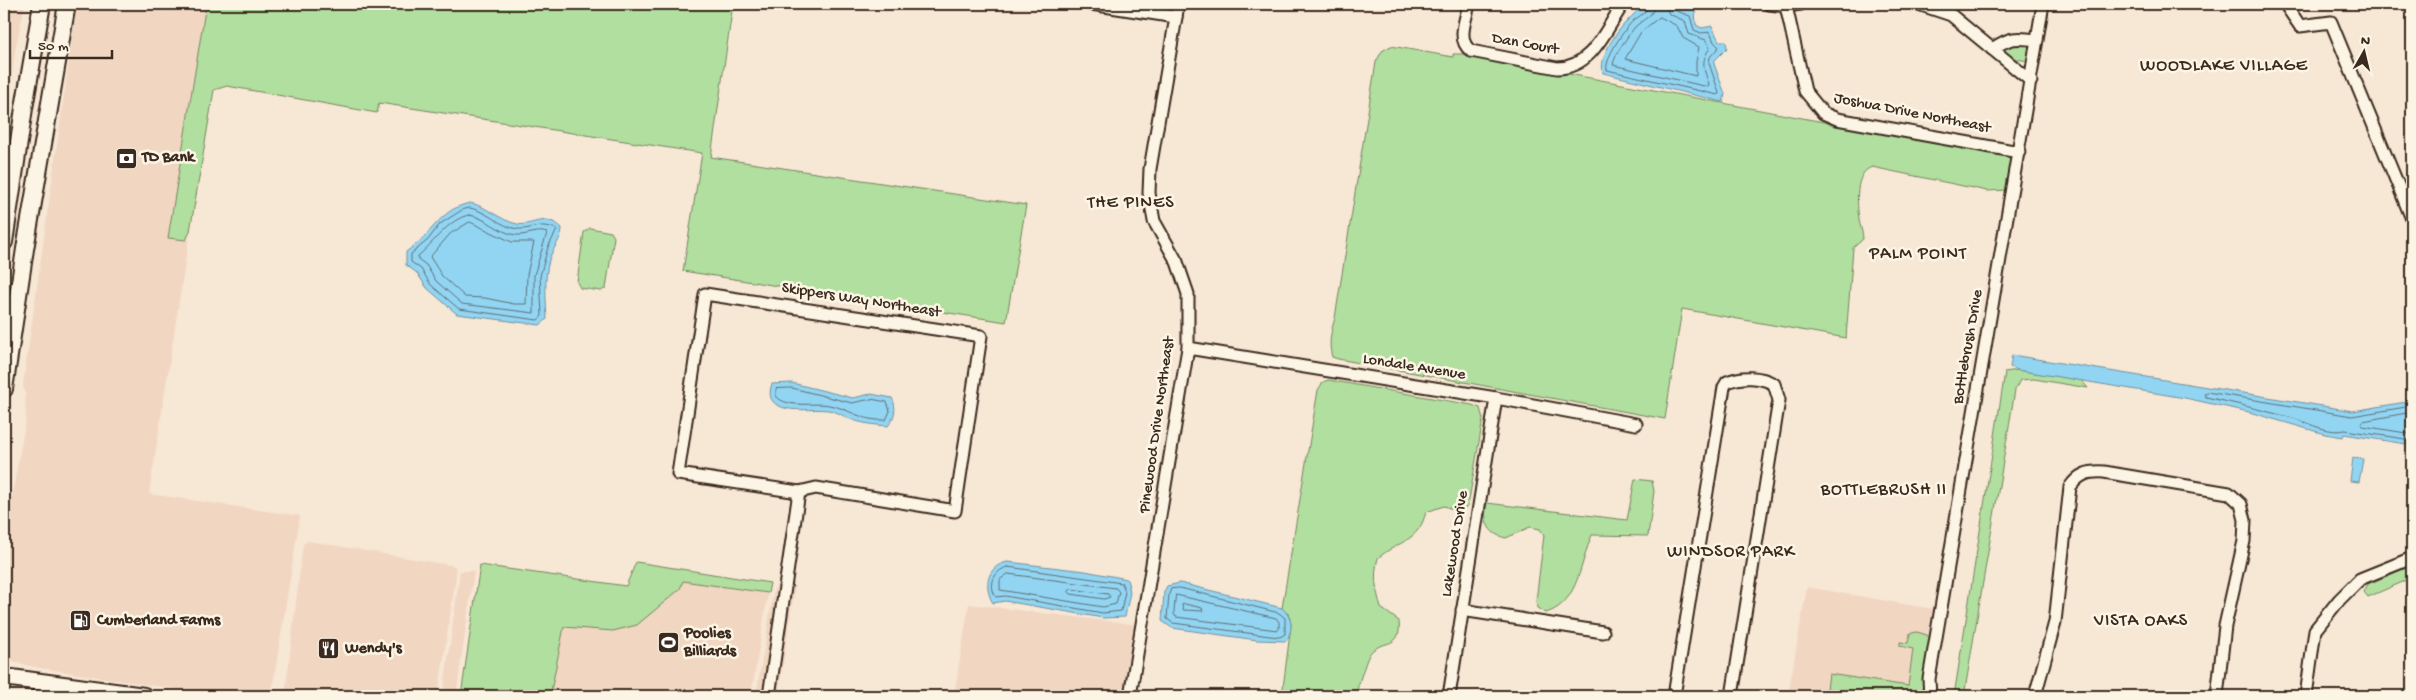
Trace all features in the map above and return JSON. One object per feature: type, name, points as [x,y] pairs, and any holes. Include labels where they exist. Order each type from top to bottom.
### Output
[{"type":"main road","points":[[4,242],[42,4]]},
{"type":"main road","points":[[4,389],[54,69],[67,4]]},
{"type":"main road","points":[[38,24],[54,69]]},
{"type":"main road","points":[[32,59],[48,108]]},
{"type":"main road","points":[[4,677],[144,696]]},
{"type":"street","points":[[1091,4],[1176,17]]},
{"type":"street","name":"Pinewood Drive Northeast","points":[[1130,696],[1188,348],[1188,294],[1177,262],[1154,221],[1149,193],[1150,169],[1178,4]]},
{"type":"street","name":"Dan Court","points":[[1469,4],[1462,38],[1471,51],[1565,68],[1578,64],[1590,54],[1623,4]]},
{"type":"street","points":[[1769,4],[1786,6],[1801,4]]},
{"type":"street","points":[[1918,4],[1951,15],[2031,81]]},
{"type":"street","name":"Bottlebrush Drive","points":[[1930,696],[1929,679],[2043,4]]},
{"type":"street","points":[[2285,4],[2300,26],[2331,22],[2412,219]]},
{"type":"street","name":"Joshua Drive Northeast","points":[[1786,6],[1805,91],[1823,113],[1836,118],[2019,152]]},
{"type":"street","points":[[1992,49],[2006,39],[2037,40]]},
{"type":"street","name":"Skippers Way Northeast","points":[[705,294],[981,336],[955,511],[816,488],[798,492],[678,474],[705,294]]},
{"type":"street","name":"Londale Avenue","points":[[1188,348],[1496,398],[1636,424]]},
{"type":"street","points":[[1674,696],[1724,387],[1727,382],[1742,377],[1767,380],[1774,384],[1779,400],[1732,696]]},
{"type":"street","name":"Lakewood Drive","points":[[1449,696],[1496,398]]},
{"type":"street","points":[[2034,696],[2055,622],[2070,487],[2078,477],[2090,471],[2229,493],[2241,504],[2245,520],[2244,541],[2225,626],[2217,696]]},
{"type":"street","points":[[769,696],[798,492]]},
{"type":"street","points":[[2306,696],[2316,630],[2339,600],[2360,579],[2412,558]]},
{"type":"street","points":[[1462,610],[1603,632]]},
{"type":"shaded area","points":[[4,4],[25,4],[15,50],[4,138]]},
{"type":"shaded area","points":[[77,4],[206,4],[168,238],[186,240],[190,231],[149,494],[300,516],[272,691],[269,695],[220,696],[34,667],[4,659],[4,551],[7,541],[4,536],[4,513],[11,502],[26,419],[25,391],[23,386]]},
{"type":"shaded area","points":[[308,541],[455,566],[456,575],[438,696],[285,696],[303,544]]},
{"type":"shaded area","points":[[460,571],[474,571],[456,696],[443,696]]},
{"type":"shaded area","points":[[683,581],[768,593],[751,696],[550,696],[564,627],[613,631],[680,589]]},
{"type":"shaded area","points":[[779,584],[795,586],[778,696],[756,696],[774,589]]},
{"type":"shaded area","points":[[1807,587],[1938,610],[1924,696],[1788,696]]},
{"type":"shaded area","points":[[969,604],[1139,625],[1125,696],[954,696]]},
{"type":"green space","points":[[206,4],[733,4],[711,157],[1026,205],[1006,322],[683,271],[702,153],[379,103],[377,113],[227,86],[214,90],[190,231],[186,240],[168,238]]},
{"type":"green space","points":[[2013,44],[2027,45],[2031,49],[2029,61],[2009,58],[2003,53],[2002,47]]},
{"type":"green space","points":[[1391,46],[1453,57],[1453,54],[1463,54],[2003,154],[2009,156],[2011,160],[2007,190],[1987,191],[1872,167],[1866,170],[1859,182],[1857,197],[1863,239],[1853,248],[1846,338],[1682,309],[1665,419],[1338,359],[1332,357],[1330,337],[1335,318],[1376,62],[1382,51]]},
{"type":"green space","points":[[590,228],[611,232],[614,237],[606,288],[601,291],[580,288],[577,282],[584,232]]},
{"type":"green space","points":[[2017,370],[2081,380],[2088,388],[2034,379],[2020,380],[2015,390],[1964,696],[1954,696],[2005,372]]},
{"type":"green space","points":[[1328,380],[1472,405],[1480,408],[1483,419],[1468,506],[1458,511],[1444,506],[1426,512],[1423,522],[1413,535],[1378,558],[1376,583],[1381,608],[1399,621],[1398,636],[1395,640],[1371,652],[1355,696],[1282,696],[1291,625],[1289,615],[1282,608],[1318,390],[1323,382]]},
{"type":"green space","points":[[1635,479],[1652,481],[1654,491],[1648,536],[1592,535],[1572,591],[1557,608],[1546,613],[1537,608],[1536,601],[1544,535],[1540,529],[1530,527],[1506,538],[1494,533],[1486,520],[1487,503],[1627,520]]},
{"type":"green space","points":[[636,562],[770,583],[768,593],[683,581],[680,589],[637,625],[613,631],[564,627],[550,696],[461,696],[480,565],[626,586]]},
{"type":"green space","points":[[2412,565],[2412,578],[2368,597],[2364,592],[2368,584]]},
{"type":"green space","points":[[1917,632],[1927,635],[1933,643],[1926,696],[1868,696],[1827,689],[1829,674],[1908,686],[1913,649],[1900,646],[1900,642],[1908,643],[1910,633]]},
{"type":"water","points":[[1647,4],[1666,4],[1695,10],[1696,25],[1702,28],[1712,26],[1719,41],[1726,41],[1727,48],[1715,60],[1714,64],[1725,94],[1723,102],[1603,73],[1602,64],[1605,54],[1616,34],[1632,16]]},
{"type":"water","points":[[470,203],[517,224],[544,220],[556,223],[562,228],[547,267],[547,319],[540,325],[457,314],[427,288],[417,273],[406,265],[406,252],[421,240],[439,220],[455,208]]},
{"type":"water","points":[[2012,355],[2353,411],[2412,401],[2412,445],[2344,434],[2343,437],[2325,434],[2249,412],[2185,398],[2017,370],[2010,367]]},
{"type":"water","points":[[792,383],[853,398],[871,394],[892,398],[895,409],[894,416],[888,426],[879,425],[850,419],[831,411],[789,409],[772,401],[770,390],[772,384]]},
{"type":"water","points":[[2353,458],[2363,459],[2359,482],[2350,481]]},
{"type":"water","points":[[1008,562],[1085,571],[1127,579],[1130,592],[1125,617],[1103,618],[1005,601],[993,603],[988,590],[991,572],[995,567]]},
{"type":"water","points":[[1180,583],[1282,608],[1288,615],[1291,623],[1289,637],[1286,641],[1257,640],[1172,628],[1162,621],[1164,592],[1167,586]]},
{"type":"place","name":"TD Bank","points":[[126,158]]},
{"type":"place","name":"Cumberland Farms","points":[[81,621]]},
{"type":"place","name":"Poolies Billiards","points":[[668,643]]},
{"type":"place","name":"Wendy's","points":[[329,649]]},
{"type":"district","name":"WOODLAKE VILLAGE","points":[[2224,66]]},
{"type":"district","name":"THE PINES","points":[[1131,203]]},
{"type":"district","name":"PALM POINT","points":[[1918,254]]},
{"type":"district","name":"BOTTLEBRUSH II","points":[[1884,490]]},
{"type":"district","name":"WINDSOR PARK","points":[[1731,552]]},
{"type":"district","name":"VISTA OAKS","points":[[2141,621]]}]
